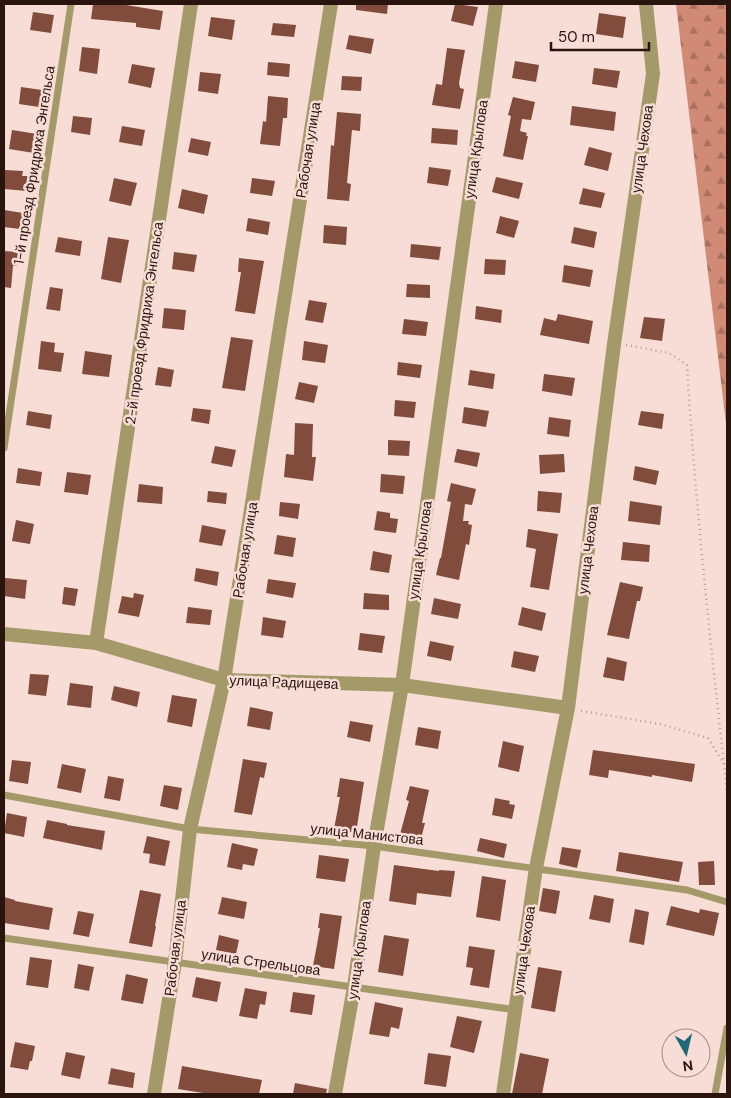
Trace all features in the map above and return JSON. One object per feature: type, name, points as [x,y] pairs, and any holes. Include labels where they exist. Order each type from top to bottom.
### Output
[{"type":"street","name":"2-й проезд Фридриха Энгельса","points":[[96,643],[191,4]]},
{"type":"street","name":"Рабочая улица","points":[[154,1094],[174,962],[190,829],[224,680],[331,4]]},
{"type":"street","name":"улица Крылова","points":[[335,1094],[354,987],[374,846],[402,685],[496,4]]},
{"type":"street","name":"улица Чехова","points":[[503,1094],[536,868],[568,708],[614,344],[653,74],[646,4]]},
{"type":"street","name":"улица Радищева","points":[[4,634],[96,643],[224,680],[402,685],[568,708]]},
{"type":"lane","name":"1-й проезд Фридриха Энгельса","points":[[4,448],[70,4]]},
{"type":"lane","name":"улица Манистова","points":[[4,795],[190,829],[374,846],[536,868],[687,890],[727,902]]},
{"type":"lane","name":"улица Стрельцова","points":[[4,938],[516,1010]]},
{"type":"lane","points":[[715,1094],[727,1028]]},
{"type":"path","points":[[614,344],[668,353],[687,365],[696,490],[727,794]]},
{"type":"path","points":[[568,708],[660,724],[708,738],[724,764]]},
{"type":"green space","points":[[676,4],[727,4],[727,432]]},
{"type":"building","points":[[93,4],[120,4],[163,11],[160,30],[136,27],[136,23],[91,19]]},
{"type":"building","points":[[356,4],[388,4],[387,14],[356,10]]},
{"type":"building","points":[[455,4],[478,7],[473,26],[451,21]]},
{"type":"building","points":[[33,12],[54,15],[51,33],[30,30]]},
{"type":"building","points":[[599,13],[626,17],[623,38],[596,34]]},
{"type":"building","points":[[211,17],[235,20],[232,40],[208,36]]},
{"type":"building","points":[[273,23],[296,25],[294,37],[271,35]]},
{"type":"building","points":[[349,35],[374,39],[371,54],[346,49]]},
{"type":"building","points":[[82,47],[100,49],[97,74],[79,71]]},
{"type":"building","points":[[447,48],[465,50],[459,83],[460,88],[464,89],[460,109],[432,105],[436,84],[442,85]]},
{"type":"building","points":[[515,61],[539,65],[536,82],[512,78]]},
{"type":"building","points":[[268,62],[290,64],[289,77],[267,75]]},
{"type":"building","points":[[132,64],[155,68],[151,88],[128,83]]},
{"type":"building","points":[[594,68],[620,71],[617,88],[592,84]]},
{"type":"building","points":[[200,72],[221,74],[218,94],[198,91]]},
{"type":"building","points":[[342,76],[362,77],[361,91],[341,90]]},
{"type":"building","points":[[21,87],[42,90],[39,107],[19,104]]},
{"type":"building","points":[[268,96],[288,98],[287,118],[283,118],[280,146],[260,144],[263,121],[266,122]]},
{"type":"building","points":[[513,97],[535,102],[531,120],[522,119],[520,131],[527,133],[526,136],[528,136],[523,160],[503,156],[511,116],[508,115]]},
{"type":"building","points":[[572,106],[616,112],[614,131],[570,125]]},
{"type":"building","points":[[337,112],[361,114],[360,131],[352,130],[347,183],[351,184],[349,201],[327,199],[331,145],[334,146]]},
{"type":"building","points":[[73,116],[92,118],[90,135],[71,132]]},
{"type":"building","points":[[122,126],[145,130],[142,146],[119,142]]},
{"type":"building","points":[[432,128],[458,130],[457,145],[431,143]]},
{"type":"building","points":[[12,130],[37,134],[34,153],[9,149]]},
{"type":"building","points":[[191,138],[211,142],[208,156],[188,152]]},
{"type":"building","points":[[589,147],[612,153],[608,171],[584,165]]},
{"type":"building","points":[[429,167],[451,170],[448,186],[427,183]]},
{"type":"building","points":[[5,170],[23,171],[22,176],[28,176],[27,191],[4,189]]},
{"type":"building","points":[[496,177],[523,183],[519,199],[492,192]]},
{"type":"building","points":[[114,178],[137,183],[131,206],[109,201]]},
{"type":"building","points":[[252,178],[275,181],[272,196],[250,193]]},
{"type":"building","points":[[583,188],[605,193],[601,208],[579,204]]},
{"type":"building","points":[[182,189],[208,195],[204,214],[178,208]]},
{"type":"building","points":[[4,210],[23,213],[20,229],[4,227]]},
{"type":"building","points":[[500,216],[519,221],[514,238],[496,233]]},
{"type":"building","points":[[248,218],[270,222],[268,235],[246,231]]},
{"type":"building","points":[[324,225],[347,227],[346,245],[323,243]]},
{"type":"building","points":[[574,227],[597,232],[594,248],[571,243]]},
{"type":"building","points":[[58,237],[82,241],[80,256],[55,252]]},
{"type":"building","points":[[108,237],[129,240],[121,283],[101,279]]},
{"type":"building","points":[[411,244],[441,247],[439,260],[410,257]]},
{"type":"building","points":[[4,251],[18,252],[17,266],[13,266],[11,288],[4,287]]},
{"type":"building","points":[[174,252],[197,255],[194,272],[172,269]]},
{"type":"building","points":[[239,258],[264,261],[255,314],[235,311],[241,272],[238,272]]},
{"type":"building","points":[[485,259],[506,260],[505,275],[484,274]]},
{"type":"building","points":[[564,265],[593,270],[590,287],[562,282]]},
{"type":"building","points":[[407,284],[430,285],[430,298],[406,297]]},
{"type":"building","points":[[50,287],[63,289],[60,311],[46,309]]},
{"type":"building","points":[[309,300],[327,303],[323,323],[305,320]]},
{"type":"building","points":[[476,306],[502,310],[501,323],[475,319]]},
{"type":"building","points":[[164,308],[186,310],[184,330],[162,328]]},
{"type":"building","points":[[558,314],[593,321],[589,344],[540,335],[544,318],[556,321]]},
{"type":"building","points":[[644,317],[665,319],[662,341],[640,338]]},
{"type":"building","points":[[404,319],[428,322],[426,336],[402,334]]},
{"type":"building","points":[[231,337],[253,340],[245,391],[222,388]]},
{"type":"building","points":[[41,341],[55,343],[54,352],[64,353],[61,372],[38,369]]},
{"type":"building","points":[[304,341],[328,345],[325,363],[302,360]]},
{"type":"building","points":[[85,351],[112,355],[109,377],[82,374]]},
{"type":"building","points":[[398,362],[422,365],[420,378],[397,375]]},
{"type":"building","points":[[158,367],[174,370],[171,387],[155,385]]},
{"type":"building","points":[[470,370],[495,374],[493,389],[468,385]]},
{"type":"building","points":[[544,374],[575,378],[572,396],[542,391]]},
{"type":"building","points":[[299,382],[318,386],[314,403],[295,399]]},
{"type":"building","points":[[395,400],[416,402],[414,418],[394,416]]},
{"type":"building","points":[[464,407],[489,411],[486,427],[462,423]]},
{"type":"building","points":[[193,408],[211,410],[209,424],[191,421]]},
{"type":"building","points":[[28,411],[52,415],[50,429],[26,425]]},
{"type":"building","points":[[641,411],[664,414],[662,429],[638,425]]},
{"type":"building","points":[[549,417],[571,420],[569,437],[547,434]]},
{"type":"building","points":[[295,423],[313,424],[312,457],[316,457],[313,481],[284,477],[286,454],[294,455]]},
{"type":"building","points":[[388,440],[410,441],[409,456],[388,455]]},
{"type":"building","points":[[215,446],[236,450],[232,467],[211,463]]},
{"type":"building","points":[[457,449],[480,453],[477,467],[454,462]]},
{"type":"building","points":[[564,454],[565,472],[540,474],[539,455]]},
{"type":"building","points":[[635,466],[659,471],[656,485],[633,480]]},
{"type":"building","points":[[18,468],[42,472],[40,486],[16,483]]},
{"type":"building","points":[[67,472],[91,475],[88,495],[64,492]]},
{"type":"building","points":[[381,474],[405,476],[403,494],[380,492]]},
{"type":"building","points":[[451,483],[476,489],[472,505],[465,504],[463,521],[469,521],[468,524],[472,525],[469,545],[466,544],[459,580],[436,575],[451,502],[447,501]]},
{"type":"building","points":[[139,484],[163,487],[162,504],[137,502]]},
{"type":"building","points":[[208,491],[227,493],[226,504],[207,502]]},
{"type":"building","points":[[538,491],[562,493],[560,513],[537,511]]},
{"type":"building","points":[[630,501],[662,506],[660,525],[628,521]]},
{"type":"building","points":[[280,502],[300,504],[298,519],[279,516]]},
{"type":"building","points":[[377,511],[390,513],[390,518],[398,519],[396,533],[374,530]]},
{"type":"building","points":[[16,520],[34,524],[30,544],[12,541]]},
{"type":"building","points":[[202,525],[226,530],[222,546],[199,542]]},
{"type":"building","points":[[528,529],[558,534],[549,590],[530,587],[536,549],[526,547]]},
{"type":"building","points":[[277,535],[296,538],[293,557],[274,554]]},
{"type":"building","points":[[623,542],[650,545],[649,562],[621,560]]},
{"type":"building","points":[[373,551],[392,555],[389,573],[370,570]]},
{"type":"building","points":[[196,568],[219,572],[217,586],[194,581]]},
{"type":"building","points":[[5,578],[27,580],[25,599],[4,596]]},
{"type":"building","points":[[268,579],[296,583],[293,598],[266,593]]},
{"type":"building","points":[[620,582],[643,587],[640,601],[637,601],[629,639],[607,635]]},
{"type":"building","points":[[64,587],[78,589],[75,606],[62,604]]},
{"type":"building","points":[[134,593],[144,595],[139,617],[118,613],[122,596],[133,598]]},
{"type":"building","points":[[364,593],[389,595],[389,610],[363,609]]},
{"type":"building","points":[[434,598],[461,604],[458,619],[431,614]]},
{"type":"building","points":[[188,607],[212,610],[210,625],[186,623]]},
{"type":"building","points":[[522,607],[546,613],[542,631],[518,625]]},
{"type":"building","points":[[263,617],[286,621],[283,638],[261,635]]},
{"type":"building","points":[[360,633],[385,636],[382,653],[358,650]]},
{"type":"building","points":[[430,641],[454,646],[451,661],[427,656]]},
{"type":"building","points":[[514,651],[539,656],[535,672],[511,667]]},
{"type":"building","points":[[607,657],[627,662],[624,681],[603,677]]},
{"type":"building","points":[[30,674],[49,675],[46,696],[28,694]]},
{"type":"building","points":[[70,683],[93,686],[91,708],[67,705]]},
{"type":"building","points":[[114,686],[140,692],[137,707],[111,700]]},
{"type":"building","points":[[172,695],[197,699],[192,727],[167,722]]},
{"type":"building","points":[[250,707],[273,712],[270,730],[247,726]]},
{"type":"building","points":[[350,721],[373,725],[370,742],[347,737]]},
{"type":"building","points":[[418,727],[441,731],[438,749],[415,745]]},
{"type":"building","points":[[503,741],[524,746],[519,772],[498,767]]},
{"type":"building","points":[[593,750],[695,764],[692,782],[609,770],[608,778],[589,775]]},
{"type":"building","points":[[243,759],[267,763],[264,778],[260,777],[252,815],[234,812]]},
{"type":"building","points":[[12,760],[31,762],[28,784],[9,781]]},
{"type":"building","points":[[62,764],[86,769],[81,793],[57,788]]},
{"type":"building","points":[[108,776],[124,779],[120,801],[104,798]]},
{"type":"building","points":[[340,778],[364,782],[356,833],[334,829],[340,797],[337,797]]},
{"type":"building","points":[[164,785],[182,788],[178,810],[160,806]]},
{"type":"building","points":[[410,786],[429,790],[422,823],[425,823],[420,843],[399,838],[409,801],[406,800]]},
{"type":"building","points":[[495,798],[510,801],[509,804],[515,805],[512,819],[492,815]]},
{"type":"building","points":[[7,813],[27,817],[24,837],[4,833]]},
{"type":"building","points":[[47,820],[105,831],[102,850],[43,838]]},
{"type":"building","points":[[147,836],[170,841],[165,866],[149,863],[150,854],[143,853]]},
{"type":"building","points":[[480,838],[507,844],[504,858],[477,851]]},
{"type":"building","points":[[232,843],[258,849],[254,866],[243,864],[242,870],[227,867]]},
{"type":"building","points":[[562,847],[581,850],[577,868],[559,864]]},
{"type":"building","points":[[619,852],[683,862],[679,882],[616,871]]},
{"type":"building","points":[[319,855],[349,859],[345,882],[316,878]]},
{"type":"building","points":[[714,861],[715,885],[699,885],[698,862]]},
{"type":"building","points":[[394,865],[439,871],[455,871],[451,897],[417,893],[416,905],[389,901]]},
{"type":"building","points":[[482,876],[506,880],[500,921],[476,917]]},
{"type":"building","points":[[543,888],[560,891],[556,914],[539,911]]},
{"type":"building","points":[[140,890],[161,894],[152,947],[129,943]]},
{"type":"building","points":[[594,895],[614,899],[610,923],[589,919]]},
{"type":"building","points":[[4,897],[53,908],[49,930],[4,923]]},
{"type":"building","points":[[222,897],[247,902],[244,919],[218,914]]},
{"type":"building","points":[[671,906],[699,913],[700,909],[719,913],[714,936],[666,925]]},
{"type":"building","points":[[635,909],[649,912],[644,945],[629,942]]},
{"type":"building","points":[[78,911],[94,914],[89,937],[73,934]]},
{"type":"building","points":[[320,913],[342,916],[334,969],[313,966],[320,928],[318,928]]},
{"type":"building","points":[[219,935],[239,940],[236,954],[216,950]]},
{"type":"building","points":[[384,935],[409,939],[403,976],[378,972]]},
{"type":"building","points":[[469,946],[495,950],[489,988],[470,985],[473,968],[466,967]]},
{"type":"building","points":[[30,957],[52,960],[48,988],[26,985]]},
{"type":"building","points":[[78,964],[94,967],[89,991],[74,988]]},
{"type":"building","points":[[538,967],[562,971],[555,1012],[531,1008]]},
{"type":"building","points":[[126,974],[148,979],[143,1004],[121,1000]]},
{"type":"building","points":[[196,977],[221,982],[217,1002],[192,997]]},
{"type":"building","points":[[245,988],[267,992],[265,1005],[260,1004],[257,1019],[239,1016]]},
{"type":"building","points":[[293,992],[315,995],[312,1015],[290,1012]]},
{"type":"building","points":[[375,1002],[403,1008],[399,1029],[391,1027],[389,1037],[369,1034]]},
{"type":"building","points":[[457,1016],[482,1021],[474,1053],[450,1047]]},
{"type":"building","points":[[15,1042],[35,1046],[28,1070],[10,1067]]},
{"type":"building","points":[[66,1052],[85,1056],[80,1079],[61,1075]]},
{"type":"building","points":[[428,1053],[451,1056],[446,1087],[424,1084]]},
{"type":"building","points":[[520,1053],[549,1059],[542,1094],[512,1094]]},
{"type":"building","points":[[182,1066],[262,1080],[259,1094],[209,1094],[178,1089]]},
{"type":"building","points":[[111,1068],[135,1073],[133,1088],[108,1084]]},
{"type":"building","points":[[295,1083],[327,1089],[326,1094],[293,1094]]}]
